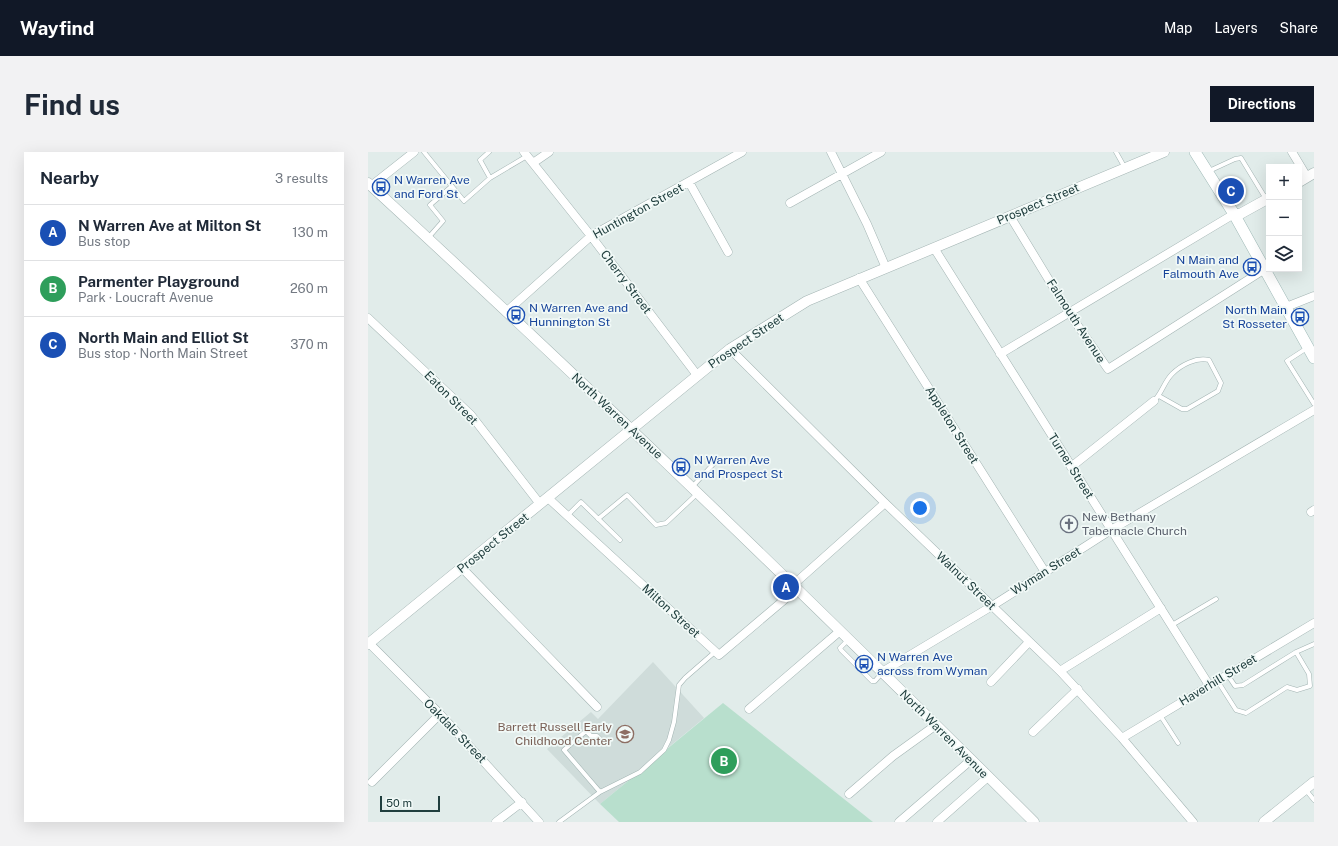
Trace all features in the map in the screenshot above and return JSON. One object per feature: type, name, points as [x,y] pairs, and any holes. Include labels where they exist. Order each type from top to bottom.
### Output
[{"type":"main road","points":[[1195,152],[1234,214],[1314,358]]},
{"type":"street","points":[[370,184],[414,152]]},
{"type":"street","points":[[533,164],[549,152]]},
{"type":"street","name":"Huntington Street","points":[[506,312],[591,236],[742,152]]},
{"type":"street","points":[[831,152],[868,224],[886,268]]},
{"type":"street","points":[[790,203],[881,152]]},
{"type":"street","name":"Prospect Street","points":[[368,644],[730,349],[808,301],[859,278],[1164,152]]},
{"type":"street","points":[[1292,152],[1307,177]]},
{"type":"street","name":"Cherry Street","points":[[526,154],[591,236],[697,375]]},
{"type":"street","points":[[689,182],[728,252]]},
{"type":"street","name":"North Warren Avenue","points":[[370,184],[632,429],[1034,822]]},
{"type":"street","points":[[1000,354],[1234,214],[1240,214],[1266,200]]},
{"type":"street","name":"Falmouth Avenue","points":[[1010,216],[1069,313],[1108,369],[1265,269]]},
{"type":"street","name":"Turner Street","points":[[934,248],[1209,685]]},
{"type":"street","name":"Appleton Street","points":[[859,278],[1046,572]]},
{"type":"street","points":[[1286,307],[1314,296]]},
{"type":"street","name":"Eaton Street","points":[[368,318],[471,414],[544,501]]},
{"type":"street","name":"Walnut Street","points":[[730,349],[885,503],[1078,689],[1122,738],[1192,822]]},
{"type":"street","points":[[1072,467],[1156,398]]},
{"type":"street","name":"Wyman Street","points":[[882,672],[992,606],[1111,530],[1314,410]]},
{"type":"street","name":"Milton Street","points":[[544,501],[567,516],[716,651]]},
{"type":"street","points":[[716,651],[719,655],[885,503]]},
{"type":"street","points":[[462,568],[597,707]]},
{"type":"street","points":[[1060,671],[1161,608]]},
{"type":"street","name":"Haverhill Street","points":[[1122,738],[1227,674],[1313,625]]},
{"type":"street","points":[[748,709],[840,631]]},
{"type":"street","points":[[991,682],[1029,642]]},
{"type":"street","name":"Oakdale Street","points":[[368,644],[440,714],[539,822]]},
{"type":"street","points":[[1033,732],[1078,689]]},
{"type":"street","points":[[372,782],[440,714]]},
{"type":"street","points":[[849,794],[893,756],[936,725]]},
{"type":"street","points":[[899,822],[971,760]]},
{"type":"street","points":[[937,822],[988,777]]},
{"type":"street","points":[[1264,822],[1314,782]]},
{"type":"street","points":[[496,822],[522,802]]},
{"type":"lane","points":[[424,152],[464,201],[490,178],[526,154]]},
{"type":"lane","points":[[489,152],[480,160],[490,178]]},
{"type":"lane","points":[[1116,152],[1125,168]]},
{"type":"lane","points":[[1207,172],[1235,159],[1241,158],[1266,196]]},
{"type":"lane","points":[[427,238],[443,221],[430,206],[452,186]]},
{"type":"lane","points":[[1308,347],[1287,361],[1314,404]]},
{"type":"lane","points":[[1195,359],[1209,360],[1221,383],[1218,391],[1187,409],[1182,409],[1156,398],[1172,374],[1195,359]]},
{"type":"lane","points":[[598,519],[627,495],[656,525],[666,523],[695,490],[718,459]]},
{"type":"lane","points":[[567,516],[581,502],[620,540]]},
{"type":"lane","points":[[1172,626],[1216,599]]},
{"type":"lane","points":[[1227,674],[1234,686],[1243,685],[1296,652],[1314,644]]},
{"type":"lane","points":[[559,822],[600,792],[640,772],[664,750],[669,740],[674,722],[679,685],[716,651]]},
{"type":"lane","points":[[1217,680],[1236,710],[1246,714],[1287,687],[1297,690],[1310,686],[1309,674],[1296,652]]},
{"type":"lane","points":[[1160,714],[1178,743]]},
{"type":"lane","points":[[600,792],[564,750],[586,731],[591,736],[598,736],[603,742]]},
{"type":"lane","points":[[1305,789],[1314,800]]},
{"type":"shaded area","name":"Barrett Russell Early Childhood Center","points":[[653,662],[704,718],[600,804],[547,749],[591,712],[598,719]]},
{"type":"green space","points":[[723,703],[873,822],[619,822],[600,804]]},
{"type":"place","name":"N Warren Ave and Ford St","points":[[381,187]]},
{"type":"place","name":"North Main and Elliot St","points":[[1231,191]]},
{"type":"place","name":"N Main and Falmouth Ave","points":[[1252,267]]},
{"type":"place","name":"N Warren Ave and Hunnington St","points":[[516,315]]},
{"type":"place","name":"North Main St Rosseter","points":[[1300,317]]},
{"type":"place","name":"N Warren Ave and Prospect St","points":[[681,467]]},
{"type":"place","name":"New Bethany Tabernacle Church","points":[[1069,524]]},
{"type":"place","name":"N Warren Ave at Milton St","points":[[786,587]]},
{"type":"place","name":"N Warren Ave across from Wyman","points":[[864,664]]},
{"type":"place","name":"Barrett Russell Early Childhood Center","points":[[625,734]]},
{"type":"place","name":"Parmenter Playground","points":[[724,761]]}]
